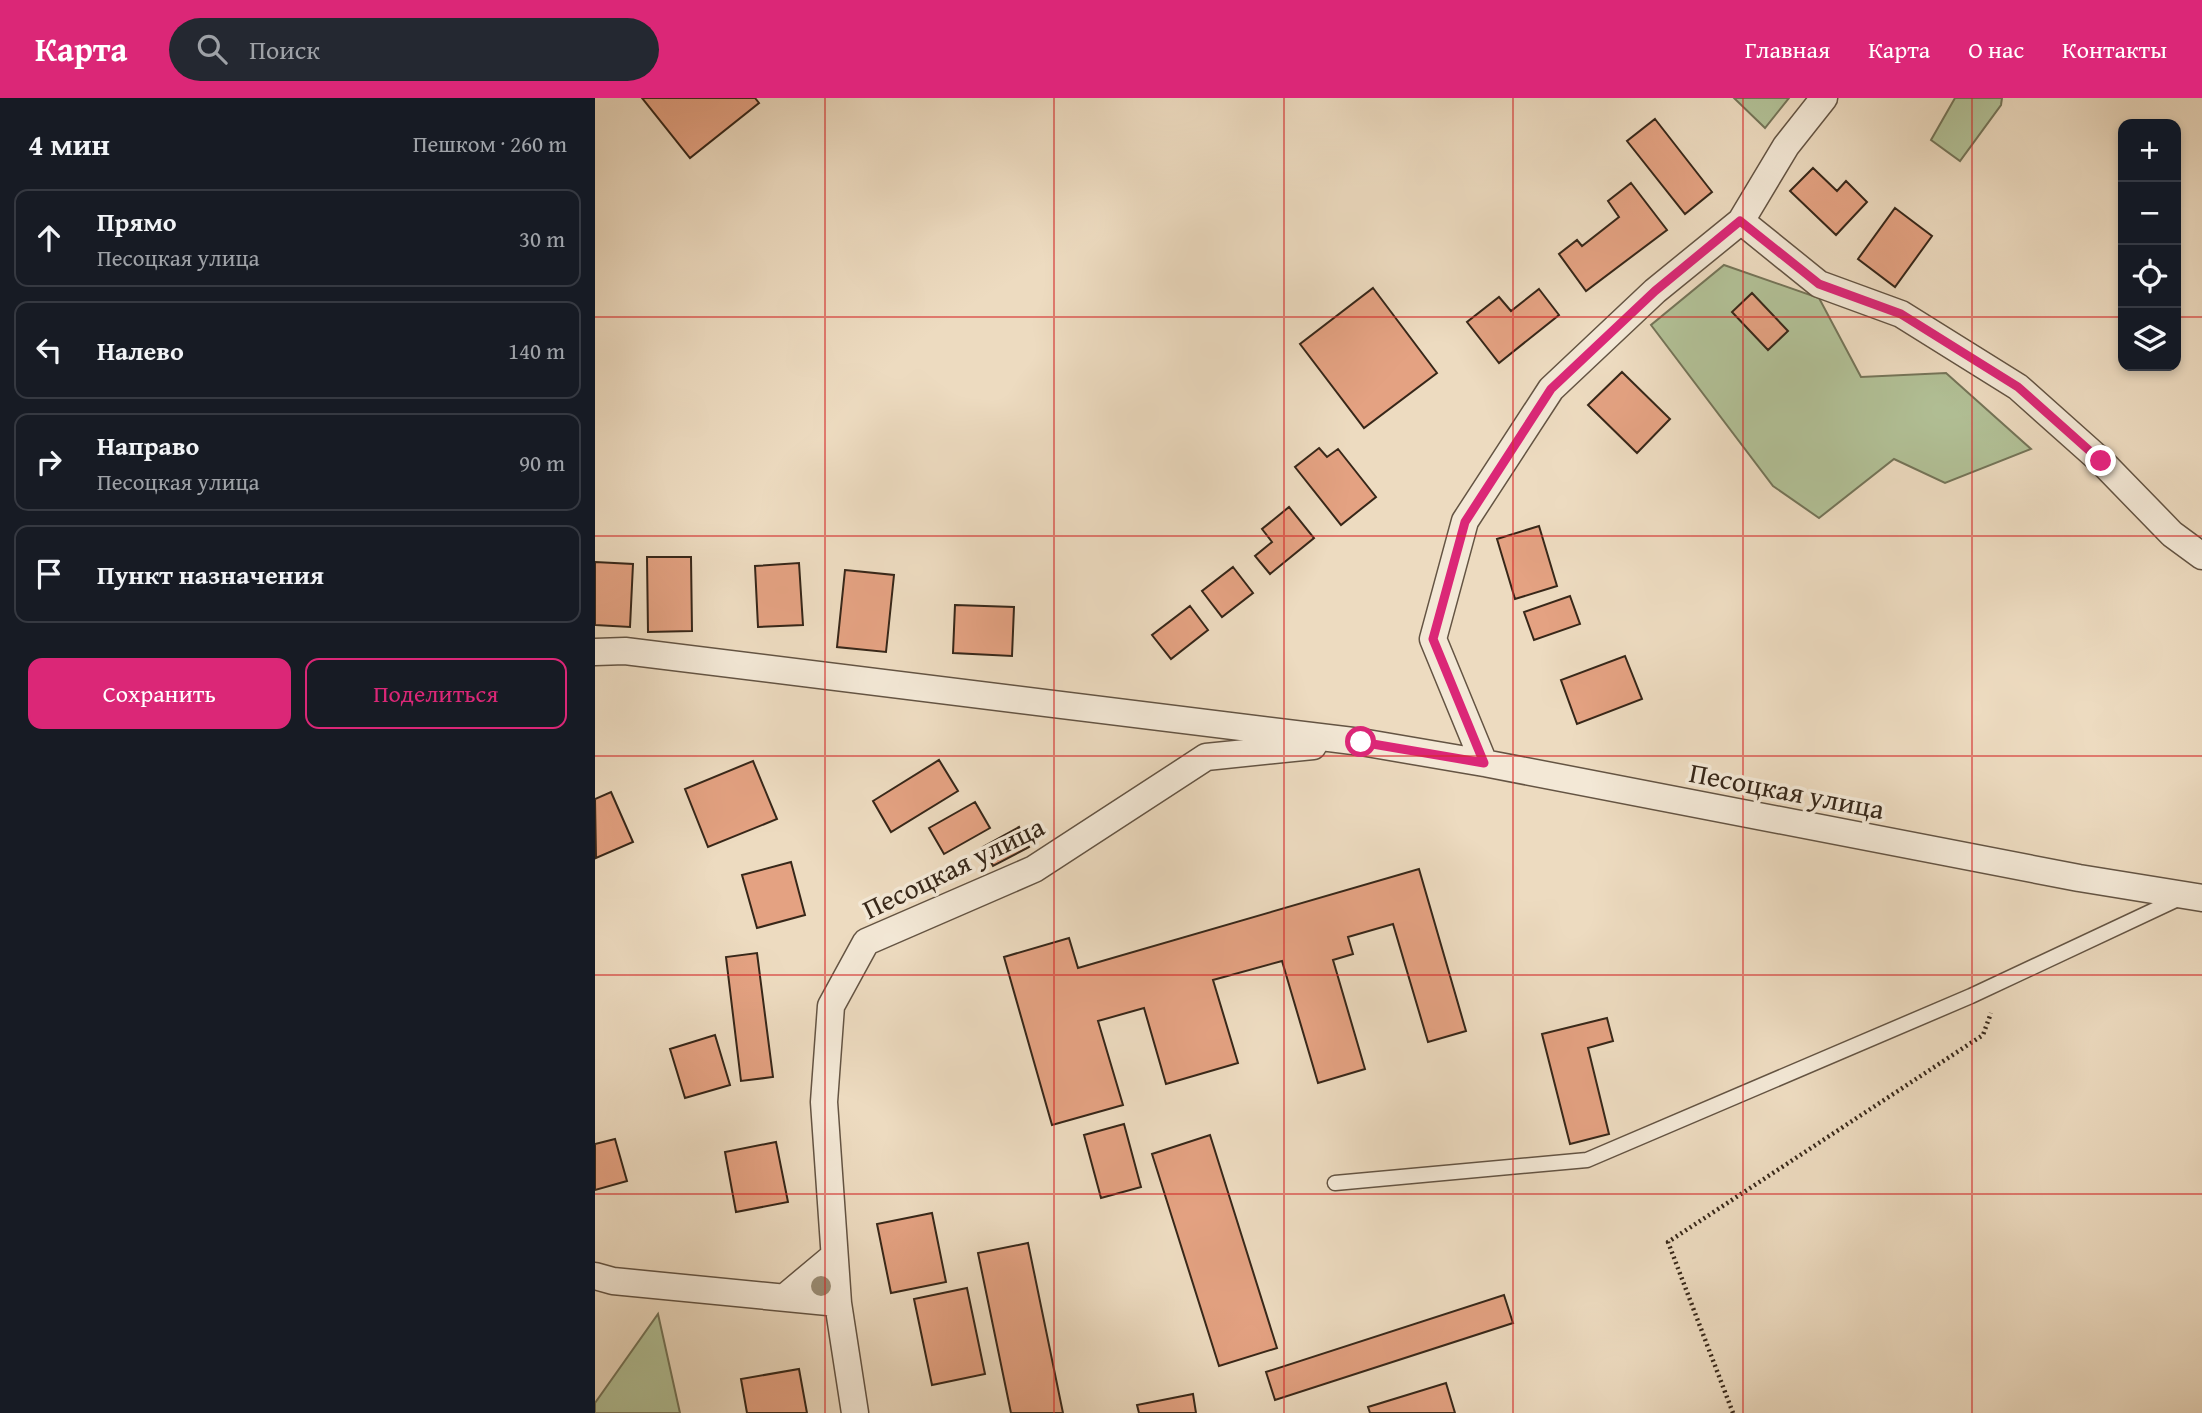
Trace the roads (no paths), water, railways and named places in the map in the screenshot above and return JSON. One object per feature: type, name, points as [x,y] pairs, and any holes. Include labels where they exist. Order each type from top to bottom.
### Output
[{"type":"street","points":[[1484,763],[1433,639],[1465,522],[1551,389],[1655,291],[1741,221],[1786,146],[1824,98]]},
{"type":"street","points":[[1741,221],[1819,284],[1901,314],[2018,387],[2101,461],[2172,534],[2202,556]]},
{"type":"street","name":"Песоцкая улица","points":[[595,652],[625,651],[1361,742],[1484,763],[2066,876],[2193,897]]},
{"type":"street","name":"Песоцкая улица","points":[[855,1413],[838,1303],[824,1102],[831,1006],[866,942],[1034,870],[1206,757],[1361,742]]},
{"type":"street","points":[[785,1297],[835,1256]]},
{"type":"street","points":[[595,1276],[613,1281],[838,1303]]},
{"type":"lane","points":[[1335,1182],[1587,1160],[1971,996],[2193,897]]}]
